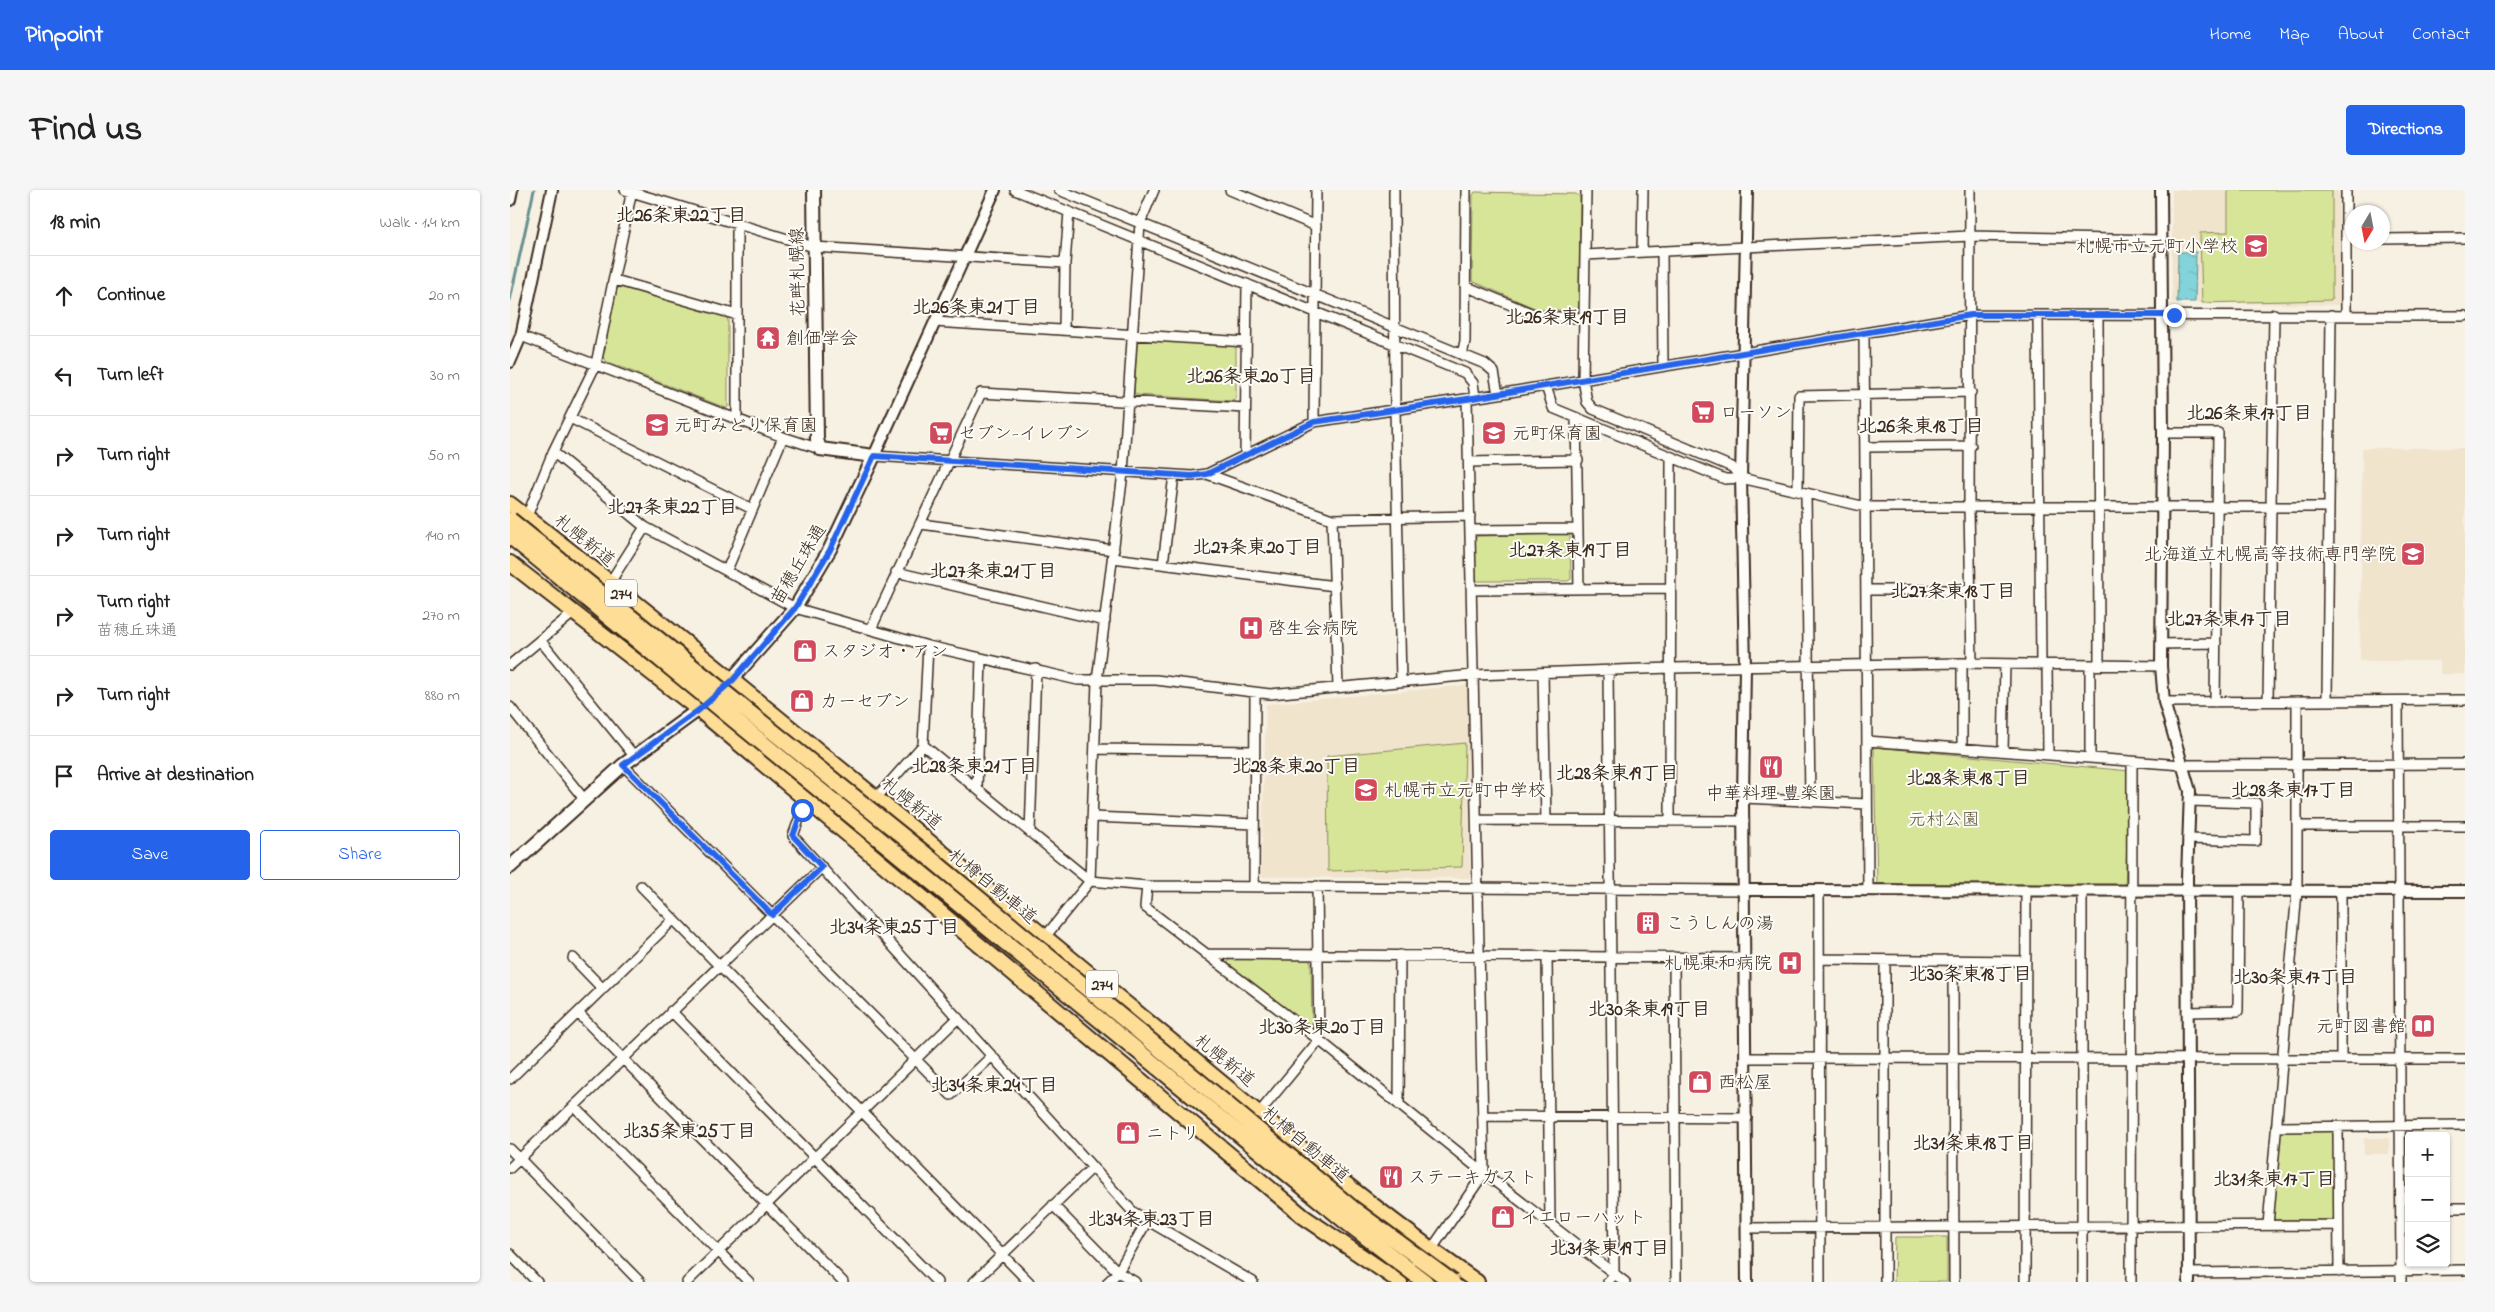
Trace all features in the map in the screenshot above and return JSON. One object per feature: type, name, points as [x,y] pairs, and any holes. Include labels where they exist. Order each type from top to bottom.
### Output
[{"type":"highway","name":"札幌新道","points":[[510,504],[733,680],[1259,1113],[1432,1250],[1477,1282]]},
{"type":"highway","name":"札樽自動車道","points":[[510,520],[925,854],[1353,1209],[1452,1282]]},
{"type":"highway","name":"札樽自動車道","points":[[510,536],[1344,1220],[1425,1282]]},
{"type":"highway","name":"274","points":[[510,563],[699,710],[1304,1217],[1400,1282]]},
{"type":"main road","name":"花畔札幌線","points":[[814,190],[817,440],[820,449]]},
{"type":"main road","points":[[820,449],[874,456]]},
{"type":"main road","name":"苗穂丘珠通","points":[[510,867],[623,765],[699,710],[733,680],[795,608],[830,550],[874,456]]},
{"type":"street","points":[[510,200],[512,190]]},
{"type":"street","points":[[510,362],[520,336],[552,190]]},
{"type":"street","name":"苗穂丘珠通","points":[[874,456],[995,190]]},
{"type":"street","points":[[1015,190],[1465,373],[1472,383],[1469,462],[1484,1173],[1432,1250]]},
{"type":"street","points":[[1059,190],[1485,364],[1494,372],[1498,394]]},
{"type":"street","points":[[1045,937],[1090,881],[1097,681],[1123,473],[1138,240],[1140,223],[1154,190]]},
{"type":"street","points":[[1230,190],[1316,226]]},
{"type":"street","points":[[1314,422],[1316,190]]},
{"type":"street","points":[[1394,190],[1395,409],[1401,681]]},
{"type":"street","points":[[1462,355],[1465,341],[1466,190]]},
{"type":"street","points":[[1586,190],[1583,379],[1587,402],[1593,409],[1732,467],[1742,478]]},
{"type":"street","points":[[1642,252],[1643,190]]},
{"type":"street","points":[[1747,1282],[1743,798],[1745,667],[1742,478],[1745,247],[1748,190]]},
{"type":"street","points":[[1970,190],[1971,446],[1969,508],[1972,663]]},
{"type":"street","points":[[2161,190],[2160,315],[2163,327],[2161,666],[2164,702],[2190,791],[2187,890],[2189,1278],[2268,1272],[2465,1270]]},
{"type":"street","points":[[2346,190],[2347,205]]},
{"type":"street","points":[[526,516],[553,452],[596,364],[615,280],[629,191],[814,247],[1065,263]]},
{"type":"street","points":[[1064,330],[1065,263],[1069,212]]},
{"type":"street","points":[[737,224],[737,420]]},
{"type":"street","points":[[1585,255],[1970,236],[2161,240]]},
{"type":"street","points":[[2390,239],[2465,238]]},
{"type":"street","points":[[2346,315],[2349,250]]},
{"type":"street","points":[[1662,251],[1663,366]]},
{"type":"street","points":[[615,280],[737,315]]},
{"type":"street","points":[[1245,456],[1247,284]]},
{"type":"street","points":[[1465,286],[1538,316],[1584,318]]},
{"type":"street","points":[[1207,474],[1314,422],[1744,354],[1971,315],[2274,314],[2465,316]]},
{"type":"street","points":[[2268,701],[2274,314]]},
{"type":"street","points":[[2038,315],[2040,508],[2048,754]]},
{"type":"street","points":[[2327,700],[2331,315]]},
{"type":"street","points":[[2090,758],[2098,507],[2098,316]]},
{"type":"street","points":[[934,322],[1246,342]]},
{"type":"street","points":[[1864,333],[1868,890]]},
{"type":"street","points":[[520,336],[737,420],[820,449]]},
{"type":"street","points":[[1546,386],[1553,408],[1725,479],[1742,478],[1866,507],[2329,507]]},
{"type":"street","points":[[1810,801],[1810,664],[1799,396],[1971,392]]},
{"type":"street","points":[[871,630],[896,572],[921,524],[981,393],[1245,408]]},
{"type":"street","points":[[570,418],[752,510]]},
{"type":"street","points":[[1576,418],[1579,589]]},
{"type":"street","points":[[2163,433],[2218,433],[2215,702]]},
{"type":"street","points":[[727,570],[783,437]]},
{"type":"street","points":[[1865,447],[1971,446]]},
{"type":"street","points":[[553,452],[645,527],[795,608],[928,646],[1078,680],[1156,680],[1255,694],[1473,675],[1671,668],[1810,664],[1962,663],[2161,666]]},
{"type":"street","points":[[874,456],[1123,473],[1207,474],[1332,519],[1470,516]]},
{"type":"street","points":[[1670,821],[1671,457]]},
{"type":"street","points":[[1469,462],[1578,460]]},
{"type":"street","points":[[1163,564],[1174,475]]},
{"type":"street","points":[[1332,519],[1338,687]]},
{"type":"street","points":[[921,524],[1114,554],[1163,564],[1335,586]]},
{"type":"street","points":[[609,584],[645,527]]},
{"type":"street","points":[[1471,530],[1578,529]]},
{"type":"street","points":[[896,572],[1105,621]]},
{"type":"street","points":[[1473,590],[1672,588]]},
{"type":"street","points":[[1866,590],[1972,590]]},
{"type":"street","points":[[510,665],[573,613]]},
{"type":"street","points":[[540,640],[634,757]]},
{"type":"street","points":[[2161,644],[2216,644]]},
{"type":"street","points":[[876,798],[923,745],[928,646]]},
{"type":"street","points":[[977,789],[982,658]]},
{"type":"street","points":[[1962,663],[1962,747]]},
{"type":"street","points":[[2004,751],[2005,664]]},
{"type":"street","points":[[1030,832],[1036,669]]},
{"type":"street","points":[[1608,671],[1614,1274],[1608,1282]]},
{"type":"street","points":[[1542,672],[1546,820]]},
{"type":"street","points":[[1254,886],[1255,694]]},
{"type":"street","points":[[2398,700],[2399,1126],[2405,1208],[2402,1282]]},
{"type":"street","points":[[2164,702],[2465,700]]},
{"type":"street","points":[[2268,1225],[2297,891],[2297,701]]},
{"type":"street","points":[[510,707],[584,799]]},
{"type":"street","points":[[1867,741],[2182,765],[2465,764]]},
{"type":"street","points":[[923,745],[1090,881],[1146,886],[1744,890],[2465,891]]},
{"type":"street","points":[[1096,749],[1254,751]]},
{"type":"street","points":[[2131,1282],[2132,762]]},
{"type":"street","points":[[623,765],[951,1095],[992,1056]]},
{"type":"street","points":[[1743,798],[1867,804]]},
{"type":"street","points":[[806,800],[793,836],[1092,1168],[1133,1212],[1253,1282]]},
{"type":"street","points":[[2188,839],[2256,841],[2256,803],[2189,801]]},
{"type":"street","points":[[1093,817],[1254,824]]},
{"type":"street","points":[[1477,820],[1744,821]]},
{"type":"street","points":[[2298,826],[2465,826]]},
{"type":"street","points":[[510,1168],[822,867]]},
{"type":"street","points":[[641,886],[1029,1282]]},
{"type":"street","points":[[1146,886],[1145,907],[1319,1040],[1484,1173],[1626,1282]]},
{"type":"street","points":[[1259,1113],[1319,1040],[1317,886]]},
{"type":"street","points":[[1819,890],[1820,1282]]},
{"type":"street","points":[[2024,1282],[2026,890]]},
{"type":"street","points":[[2082,890],[2082,1282]]},
{"type":"street","points":[[2187,1012],[2238,1011],[2239,891]]},
{"type":"street","points":[[2340,891],[2341,1059]]},
{"type":"street","points":[[510,1080],[674,919]]},
{"type":"street","points":[[1206,954],[1745,958]]},
{"type":"street","points":[[1399,1105],[1400,955]]},
{"type":"street","points":[[1547,956],[1550,1224]]},
{"type":"street","points":[[1674,957],[1676,1282]]},
{"type":"street","points":[[573,958],[603,988]]},
{"type":"street","points":[[1819,959],[2026,961]]},
{"type":"street","points":[[1885,960],[1885,1282]]},
{"type":"street","points":[[1953,961],[1954,1282]]},
{"type":"street","points":[[672,1012],[937,1282]]},
{"type":"street","points":[[578,1013],[843,1282]]},
{"type":"street","points":[[687,1282],[958,1018]]},
{"type":"street","points":[[1746,1058],[2465,1059]]},
{"type":"street","points":[[574,1106],[749,1282]]},
{"type":"street","points":[[1484,1116],[1747,1118]]},
{"type":"street","points":[[2276,1127],[2465,1125]]},
{"type":"street","points":[[2334,1282],[2338,1225],[2338,1126]]},
{"type":"street","points":[[510,1149],[640,1282]]},
{"type":"street","points":[[974,1282],[1092,1168]]},
{"type":"street","points":[[1053,1205],[1118,1272],[1135,1282]]},
{"type":"street","points":[[2450,1208],[2465,1208]]},
{"type":"street","points":[[1108,1282],[1118,1272],[1147,1221]]},
{"type":"street","points":[[1747,1228],[2338,1225]]},
{"type":"street","points":[[510,1254],[537,1282]]},
{"type":"street","points":[[2268,1272],[2268,1282]]},
{"type":"shaded area","name":"札幌市立元町小学校","points":[[2172,190],[2339,190],[2340,305],[2172,302]]},
{"type":"shaded area","name":"北海道立札幌高等技術専門学院","points":[[2362,448],[2465,448],[2465,674],[2440,674],[2440,661],[2360,661]]},
{"type":"shaded area","name":"札幌市立元町中学校","points":[[1468,685],[1470,878],[1261,877],[1266,704]]},
{"type":"shaded area","points":[[2364,1138],[2389,1138],[2389,1154],[2364,1154]]},
{"type":"green space","name":"札幌市立元町小学校","points":[[2228,190],[2332,190],[2332,300],[2202,303],[2200,233],[2228,232]]},
{"type":"green space","points":[[1475,192],[1576,194],[1580,197],[1579,307],[1575,310],[1539,310],[1472,281],[1473,195]]},
{"type":"green space","points":[[620,287],[726,317],[728,320],[728,407],[726,408],[605,361],[603,357],[616,289]]},
{"type":"green space","points":[[1140,340],[1234,344],[1236,348],[1236,399],[1232,401],[1138,395],[1134,393],[1137,342]]},
{"type":"green space","points":[[1570,535],[1571,579],[1568,581],[1478,581],[1476,579],[1475,539],[1478,536]]},
{"type":"green space","points":[[1465,743],[1462,867],[1328,871],[1327,756]]},
{"type":"green space","name":"元村公園","points":[[1874,747],[2130,771],[2125,887],[1877,884]]},
{"type":"green space","points":[[1229,958],[1307,959],[1311,962],[1312,1024],[1309,1025],[1228,964]]},
{"type":"green space","points":[[2280,1130],[2333,1130],[2336,1215],[2331,1220],[2273,1220]]},
{"type":"green space","points":[[1895,1237],[1947,1237],[1947,1282],[1894,1282]]},
{"type":"water","points":[[2178,252],[2196,252],[2195,302],[2177,302]]},
{"type":"waterway","points":[[510,300],[534,190]]},
{"type":"place","name":"札幌市立元町小学校","points":[[2256,246]]},
{"type":"place","name":"創価学会","points":[[768,338]]},
{"type":"place","name":"ローソン","points":[[1703,412]]},
{"type":"place","name":"元町みどり保育園","points":[[657,425]]},
{"type":"place","name":"セブン-イレブン","points":[[941,433]]},
{"type":"place","name":"元町保育園","points":[[1494,433]]},
{"type":"place","name":"北海道立札幌高等技術専門学院","points":[[2413,554]]},
{"type":"place","name":"啓生会病院","points":[[1251,628]]},
{"type":"place","name":"スタジオ・アン","points":[[805,651]]},
{"type":"place","name":"カーセブン","points":[[802,701]]},
{"type":"place","name":"中華料理 豊楽園","points":[[1771,767]]},
{"type":"place","name":"札幌市立元町中学校","points":[[1366,790]]},
{"type":"place","name":"こうしんの湯","points":[[1648,923]]},
{"type":"place","name":"札幌東和病院","points":[[1790,963]]},
{"type":"place","name":"元町図書館","points":[[2423,1026]]},
{"type":"place","name":"西松屋","points":[[1700,1082]]},
{"type":"place","name":"ニトリ","points":[[1128,1133]]},
{"type":"place","name":"ステーキガスト","points":[[1391,1177]]},
{"type":"place","name":"イエローハット","points":[[1503,1217]]},
{"type":"district","name":"北26条東22丁目","points":[[681,214]]},
{"type":"district","name":"北26条東21丁目","points":[[976,306]]},
{"type":"district","name":"北26条東19丁目","points":[[1567,316]]},
{"type":"district","name":"北26条東20丁目","points":[[1251,375]]},
{"type":"district","name":"北26条東17丁目","points":[[2249,412]]},
{"type":"district","name":"北26条東18丁目","points":[[1921,425]]},
{"type":"district","name":"北27条東22丁目","points":[[672,506]]},
{"type":"district","name":"北27条東20丁目","points":[[1257,546]]},
{"type":"district","name":"北27条東19丁目","points":[[1570,549]]},
{"type":"district","name":"北27条東21丁目","points":[[993,570]]},
{"type":"district","name":"北27条東18丁目","points":[[1953,590]]},
{"type":"district","name":"北27条東17丁目","points":[[2229,618]]},
{"type":"district","name":"北28条東21丁目","points":[[974,765]]},
{"type":"district","name":"北28条東20丁目","points":[[1296,765]]},
{"type":"district","name":"北28条東19丁目","points":[[1617,772]]},
{"type":"district","name":"北28条東18丁目","points":[[1968,777]]},
{"type":"district","name":"北28条東17丁目","points":[[2293,789]]},
{"type":"district","name":"北34条東25丁目","points":[[894,926]]},
{"type":"district","name":"北30条東18丁目","points":[[1970,973]]},
{"type":"district","name":"北30条東17丁目","points":[[2295,976]]},
{"type":"district","name":"北30条東19丁目","points":[[1649,1008]]},
{"type":"district","name":"北30条東20丁目","points":[[1322,1026]]},
{"type":"district","name":"北34条東24丁目","points":[[994,1084]]},
{"type":"district","name":"北35条東25丁目","points":[[689,1130]]},
{"type":"district","name":"北31条東18丁目","points":[[1973,1142]]},
{"type":"district","name":"北31条東17丁目","points":[[2274,1178]]},
{"type":"district","name":"北34条東23丁目","points":[[1151,1218]]},
{"type":"district","name":"北31条東19丁目","points":[[1609,1247]]},
{"type":"route","points":[[802,810],[793,836],[822,867],[772,915],[623,765],[699,710],[733,680],[795,608],[830,550],[874,456],[1192,476],[1207,474],[1314,422],[1744,354],[1971,315],[2174,315]]}]
